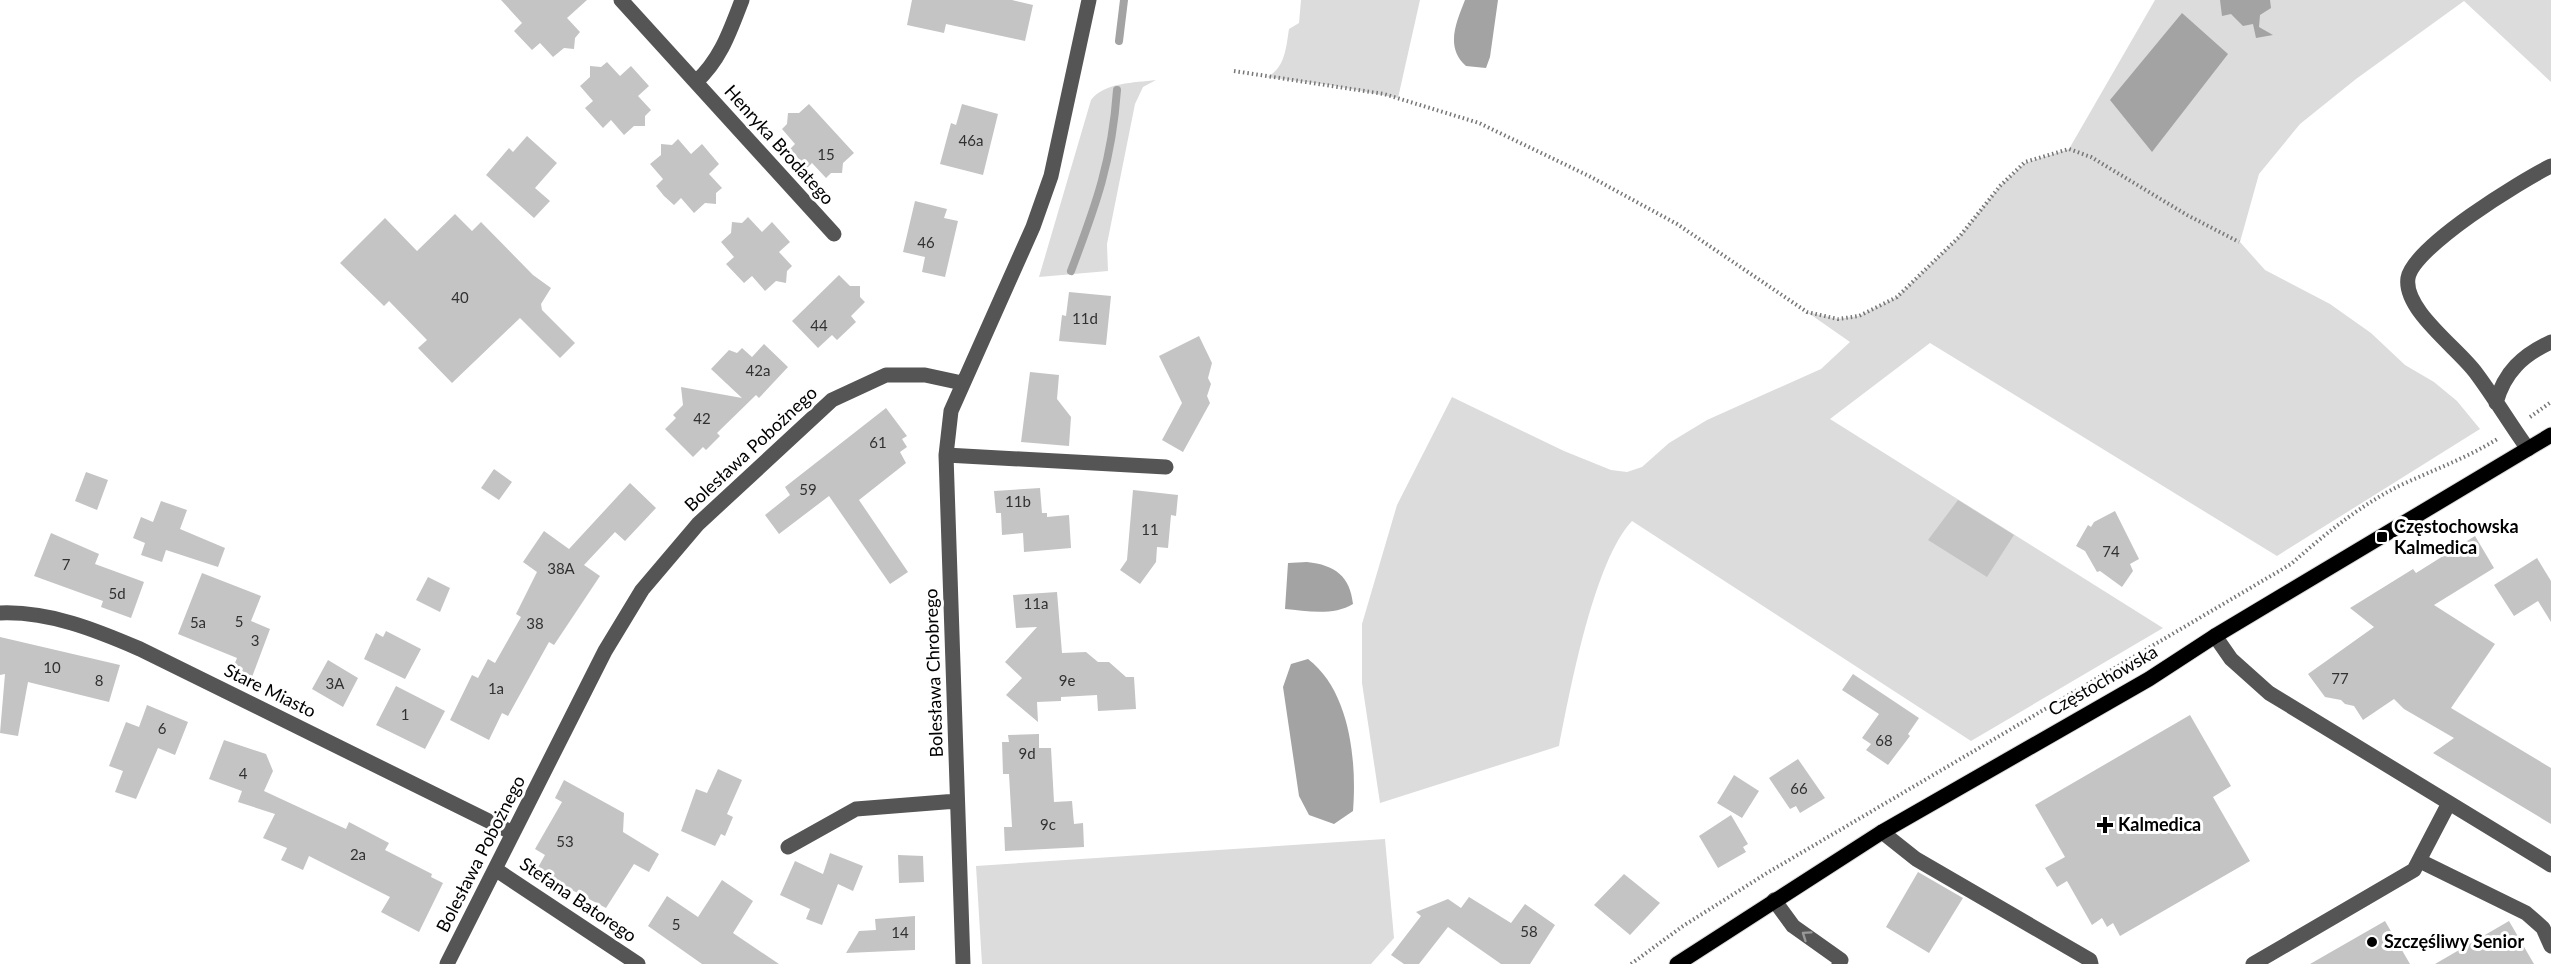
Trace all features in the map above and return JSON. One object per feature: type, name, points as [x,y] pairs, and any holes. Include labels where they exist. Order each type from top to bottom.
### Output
[{"type":"main road","name":"Częstochowska","points":[[1677,964],[1882,831],[2149,679],[2215,636],[2551,435]]},
{"type":"street","name":"Henryka Brodatego","points":[[621,0],[834,234]]},
{"type":"street","name":"Henryka Brodatego","points":[[696,82],[711,68],[721,53],[742,0]]},
{"type":"street","points":[[962,383],[1033,227],[1051,176],[1089,0]]},
{"type":"street","points":[[2528,449],[2475,370],[2435,330],[2412,299],[2408,278],[2415,262],[2430,247],[2480,208],[2551,166]]},
{"type":"street","points":[[2496,402],[2504,378],[2521,361],[2551,342]]},
{"type":"street","name":"Bolesława Pobożnego","points":[[447,964],[605,651],[636,600],[698,524],[832,400],[886,375],[926,375],[962,383]]},
{"type":"street","name":"Bolesława Chrobrego","points":[[962,383],[951,411],[946,455],[963,964]]},
{"type":"street","points":[[946,455],[1166,467]]},
{"type":"street","name":"Stare Miasto","points":[[0,613],[53,618],[98,631],[129,644],[513,833]]},
{"type":"street","points":[[2215,636],[2244,672],[2269,693],[2551,865]]},
{"type":"street","points":[[789,847],[856,809],[957,801]]},
{"type":"street","points":[[2253,964],[2414,870],[2449,803]]},
{"type":"street","points":[[1882,831],[1916,859],[2090,960],[2091,964]]},
{"type":"street","points":[[2420,861],[2526,913],[2543,928],[2551,946]]},
{"type":"street","name":"Stefana Batorego","points":[[495,869],[638,964]]},
{"type":"street","points":[[1774,900],[1793,926],[1841,960],[1839,964]]},
{"type":"path","points":[[1234,71],[1384,94],[1479,123],[1589,176],[1677,224],[1807,312],[1838,319],[1859,316],[1897,297],[1960,236],[2000,186],[2025,162],[2069,149],[2091,157],[2187,215],[2239,242]]},
{"type":"path","points":[[1631,964],[1683,926],[1767,873],[2291,564],[2328,532],[2397,487],[2473,454],[2551,402]]},
{"type":"shaded area","points":[[1301,0],[1420,0],[1398,98],[1330,85],[1267,77],[1281,63],[1289,29],[1299,23]]},
{"type":"shaded area","points":[[1465,0],[1498,0],[1490,57],[1486,68],[1466,66],[1456,51],[1454,34]]},
{"type":"shaded area","points":[[2155,0],[2551,0],[2551,82],[2464,1],[2356,79],[2300,124],[2259,174],[2240,242],[2265,270],[2330,304],[2371,333],[2405,365],[2434,382],[2457,401],[2480,429],[2277,556],[1930,343],[1830,419],[2163,628],[1971,741],[1632,521],[1618,540],[1595,595],[1577,661],[1559,746],[1380,803],[1362,683],[1362,624],[1397,505],[1452,397],[1564,451],[1611,470],[1627,472],[1642,467],[1669,443],[1707,420],[1821,369],[1850,342],[1807,312],[1838,319],[1859,316],[1897,297],[1960,236],[2000,186],[2025,163],[2069,149]]},
{"type":"shaded area","points":[[2220,0],[2270,0],[2271,8],[2260,15],[2259,27],[2273,35],[2256,38],[2253,24],[2243,26],[2231,14],[2222,16]]},
{"type":"shaded area","points":[[2182,13],[2228,54],[2152,152],[2110,100]]},
{"type":"shaded area","points":[[1156,80],[1143,87],[1135,104],[1107,244],[1108,271],[1039,277],[1091,100],[1097,94],[1112,87]]},
{"type":"shaded area","points":[[1307,562],[1333,569],[1345,579],[1353,604],[1329,611],[1285,609],[1288,563]]},
{"type":"shaded area","points":[[1308,659],[1333,689],[1342,708],[1352,749],[1353,811],[1334,824],[1309,815],[1299,796],[1283,687],[1291,664]]},
{"type":"shaded area","points":[[1385,839],[1394,938],[1371,964],[982,964],[976,866]]},
{"type":"building","points":[[501,0],[587,0],[567,18],[580,32],[575,38],[574,49],[564,48],[553,57],[540,43],[532,50],[514,31],[522,23]]},
{"type":"building","points":[[912,0],[1012,0],[1033,5],[1025,41],[946,24],[944,33],[907,25]]},
{"type":"building","points":[[607,62],[620,76],[631,66],[649,86],[638,96],[651,110],[645,116],[645,126],[634,126],[624,135],[611,120],[603,128],[585,108],[593,101],[580,86],[590,77],[590,66],[601,67]]},
{"type":"building","points":[[809,104],[854,153],[843,163],[842,173],[831,173],[826,178],[812,163],[807,168],[790,149],[795,144],[782,129],[787,124],[788,113],[799,113]]},
{"type":"building","points":[[962,104],[998,114],[983,175],[940,164],[951,123],[956,125]]},
{"type":"building","points":[[527,136],[557,163],[535,188],[550,201],[534,218],[486,175],[509,148],[513,152]]},
{"type":"building","points":[[678,139],[691,154],[702,144],[719,164],[709,174],[722,188],[716,193],[716,204],[705,203],[694,213],[681,198],[674,205],[664,196],[656,186],[663,179],[650,164],[661,155],[661,144],[672,145]]},
{"type":"building","points":[[915,201],[947,209],[944,218],[958,221],[945,277],[922,272],[925,257],[903,252]]},
{"type":"building","points":[[455,214],[472,231],[481,222],[533,275],[551,288],[541,304],[542,310],[575,343],[560,358],[520,318],[452,383],[418,348],[427,340],[389,301],[384,306],[340,263],[385,218],[417,251]]},
{"type":"building","points":[[748,217],[762,232],[772,222],[790,242],[779,252],[792,266],[787,271],[786,283],[776,281],[765,291],[752,276],[744,283],[726,264],[734,257],[721,242],[731,233],[732,222],[742,223]]},
{"type":"building","points":[[839,275],[850,286],[860,286],[860,297],[865,302],[851,316],[856,322],[837,340],[832,335],[818,348],[792,321]]},
{"type":"building","points":[[1069,292],[1111,296],[1106,345],[1059,341],[1062,315],[1066,316]]},
{"type":"building","points":[[1199,336],[1212,363],[1208,378],[1211,384],[1207,396],[1210,403],[1183,452],[1162,440],[1182,403],[1159,356]]},
{"type":"building","points":[[764,344],[788,367],[759,398],[756,395],[717,433],[720,436],[706,450],[703,447],[693,457],[665,429],[676,418],[673,415],[683,405],[681,387],[742,398],[711,369],[729,350],[737,353],[742,348],[752,357]]},
{"type":"building","points":[[1030,372],[1059,375],[1057,399],[1071,417],[1069,446],[1021,442]]},
{"type":"building","points":[[886,408],[907,436],[902,439],[907,447],[900,452],[906,463],[859,500],[908,572],[890,584],[829,496],[779,534],[765,515],[790,495],[785,487]]},
{"type":"building","points":[[494,469],[512,482],[499,500],[481,488]]},
{"type":"building","points":[[86,472],[108,480],[97,510],[75,501]]},
{"type":"building","points":[[630,483],[656,508],[625,541],[615,532],[584,565],[600,576],[554,645],[549,642],[508,716],[502,713],[489,740],[450,720],[472,675],[478,678],[488,659],[495,663],[521,617],[516,614],[537,572],[523,562],[544,531],[569,549]]},
{"type":"building","points":[[1040,488],[1042,513],[1047,513],[1047,517],[1069,515],[1071,548],[1024,552],[1023,533],[1002,535],[1001,513],[996,513],[994,491]]},
{"type":"building","points":[[1133,490],[1178,495],[1176,516],[1171,515],[1168,548],[1157,547],[1156,562],[1140,584],[1120,570],[1127,560]]},
{"type":"building","points":[[1958,500],[2014,535],[1987,577],[1928,540]]},
{"type":"building","points":[[161,501],[187,510],[180,529],[225,548],[218,567],[166,550],[162,562],[141,555],[145,543],[133,538],[141,517],[153,522]]},
{"type":"building","points":[[2115,511],[2139,559],[2130,564],[2133,571],[2122,587],[2100,571],[2097,572],[2085,551],[2076,546],[2088,525],[2091,527],[2094,522]]},
{"type":"building","points":[[51,533],[99,554],[95,564],[144,582],[131,618],[101,607],[103,601],[34,576]]},
{"type":"building","points":[[2475,536],[2494,568],[2434,605],[2495,644],[2451,708],[2551,768],[2551,824],[2433,753],[2454,738],[2404,709],[2394,699],[2363,720],[2354,706],[2345,704],[2341,700],[2325,697],[2308,674],[2374,627],[2350,608],[2413,569],[2416,573]]},
{"type":"building","points":[[2537,558],[2551,581],[2551,622],[2538,601],[2514,616],[2494,585]]},
{"type":"building","points":[[202,573],[261,596],[251,621],[270,629],[252,677],[232,670],[237,658],[178,634]]},
{"type":"building","points":[[428,577],[450,588],[440,612],[416,600]]},
{"type":"building","points":[[1057,592],[1062,653],[1086,652],[1098,662],[1109,662],[1126,677],[1134,677],[1136,709],[1098,711],[1097,695],[1061,697],[1061,701],[1037,702],[1038,722],[1006,695],[1022,678],[1005,662],[1037,627],[1016,628],[1013,595]]},
{"type":"building","points":[[386,631],[421,649],[405,679],[364,659],[376,633],[383,637]]},
{"type":"building","points":[[0,637],[120,665],[109,702],[28,682],[18,736],[0,733],[5,674],[0,675]]},
{"type":"building","points":[[328,660],[358,678],[343,707],[312,689]]},
{"type":"building","points":[[1853,674],[1919,718],[1908,734],[1910,736],[1888,765],[1866,750],[1871,744],[1862,738],[1879,714],[1842,690]]},
{"type":"building","points":[[396,686],[445,711],[425,749],[376,725]]},
{"type":"building","points":[[147,705],[188,722],[175,755],[158,748],[136,799],[115,792],[123,771],[109,766],[126,722],[139,727]]},
{"type":"building","name":"Kalmedica","points":[[2190,715],[2231,786],[2213,797],[2250,861],[2120,936],[2113,923],[2107,927],[2102,918],[2092,925],[2067,881],[2057,887],[2045,868],[2065,857],[2035,805]]},
{"type":"building","points":[[1039,734],[1039,748],[1051,748],[1054,802],[1072,801],[1074,824],[1083,823],[1084,847],[1005,851],[1004,827],[1012,827],[1009,774],[1003,774],[1002,742],[1009,742],[1008,735]]},
{"type":"building","points":[[224,740],[266,754],[273,771],[264,791],[346,829],[349,822],[389,843],[385,850],[432,874],[431,877],[443,883],[419,932],[381,912],[390,897],[309,856],[303,870],[281,860],[287,848],[263,838],[275,814],[238,802],[242,791],[209,779]]},
{"type":"building","points":[[1798,759],[1825,798],[1800,813],[1796,806],[1790,809],[1769,778]]},
{"type":"building","points":[[718,769],[742,780],[727,814],[733,817],[725,836],[721,834],[715,846],[681,831],[696,789],[707,793]]},
{"type":"building","points":[[1734,775],[1759,791],[1742,818],[1717,803]]},
{"type":"building","points":[[564,780],[624,813],[623,832],[659,854],[649,872],[634,864],[606,908],[536,871],[545,855],[535,849],[562,802],[555,798]]},
{"type":"building","points":[[1731,815],[1748,844],[1743,847],[1746,852],[1718,868],[1699,836]]},
{"type":"building","points":[[830,853],[863,866],[853,891],[838,884],[822,925],[806,919],[810,909],[780,895],[795,861],[823,874]]},
{"type":"building","points":[[898,855],[923,856],[924,882],[899,883]]},
{"type":"building","points":[[1918,872],[1963,898],[1929,953],[1886,927]]},
{"type":"building","points":[[1624,874],[1660,903],[1630,935],[1594,905]]},
{"type":"building","points":[[722,880],[753,901],[733,933],[779,964],[702,964],[648,926],[667,896],[698,917]]},
{"type":"building","points":[[1469,897],[1511,923],[1525,904],[1555,925],[1530,964],[1501,964],[1448,927],[1419,964],[1404,964],[1391,955],[1421,916],[1416,912],[1448,899],[1461,908]]},
{"type":"building","points":[[915,916],[915,950],[846,953],[859,931],[876,930],[875,919]]},
{"type":"building","name":"Szczęśliwy Senior","points":[[2385,921],[2410,964],[2310,964]]},
{"type":"building","name":"Szczęśliwy Senior","points":[[2509,921],[2534,964],[2435,964]]},
{"type":"waterway","points":[[1119,41],[1124,0]]},
{"type":"waterway","points":[[1071,271],[1102,182],[1115,115],[1117,90]]},
{"type":"place","name":"Częstochowska Kalmedica","points":[[2382,537]]},
{"type":"place","name":"Kalmedica","points":[[2105,825]]},
{"type":"place","name":"Szczęśliwy Senior","points":[[2372,942]]}]
